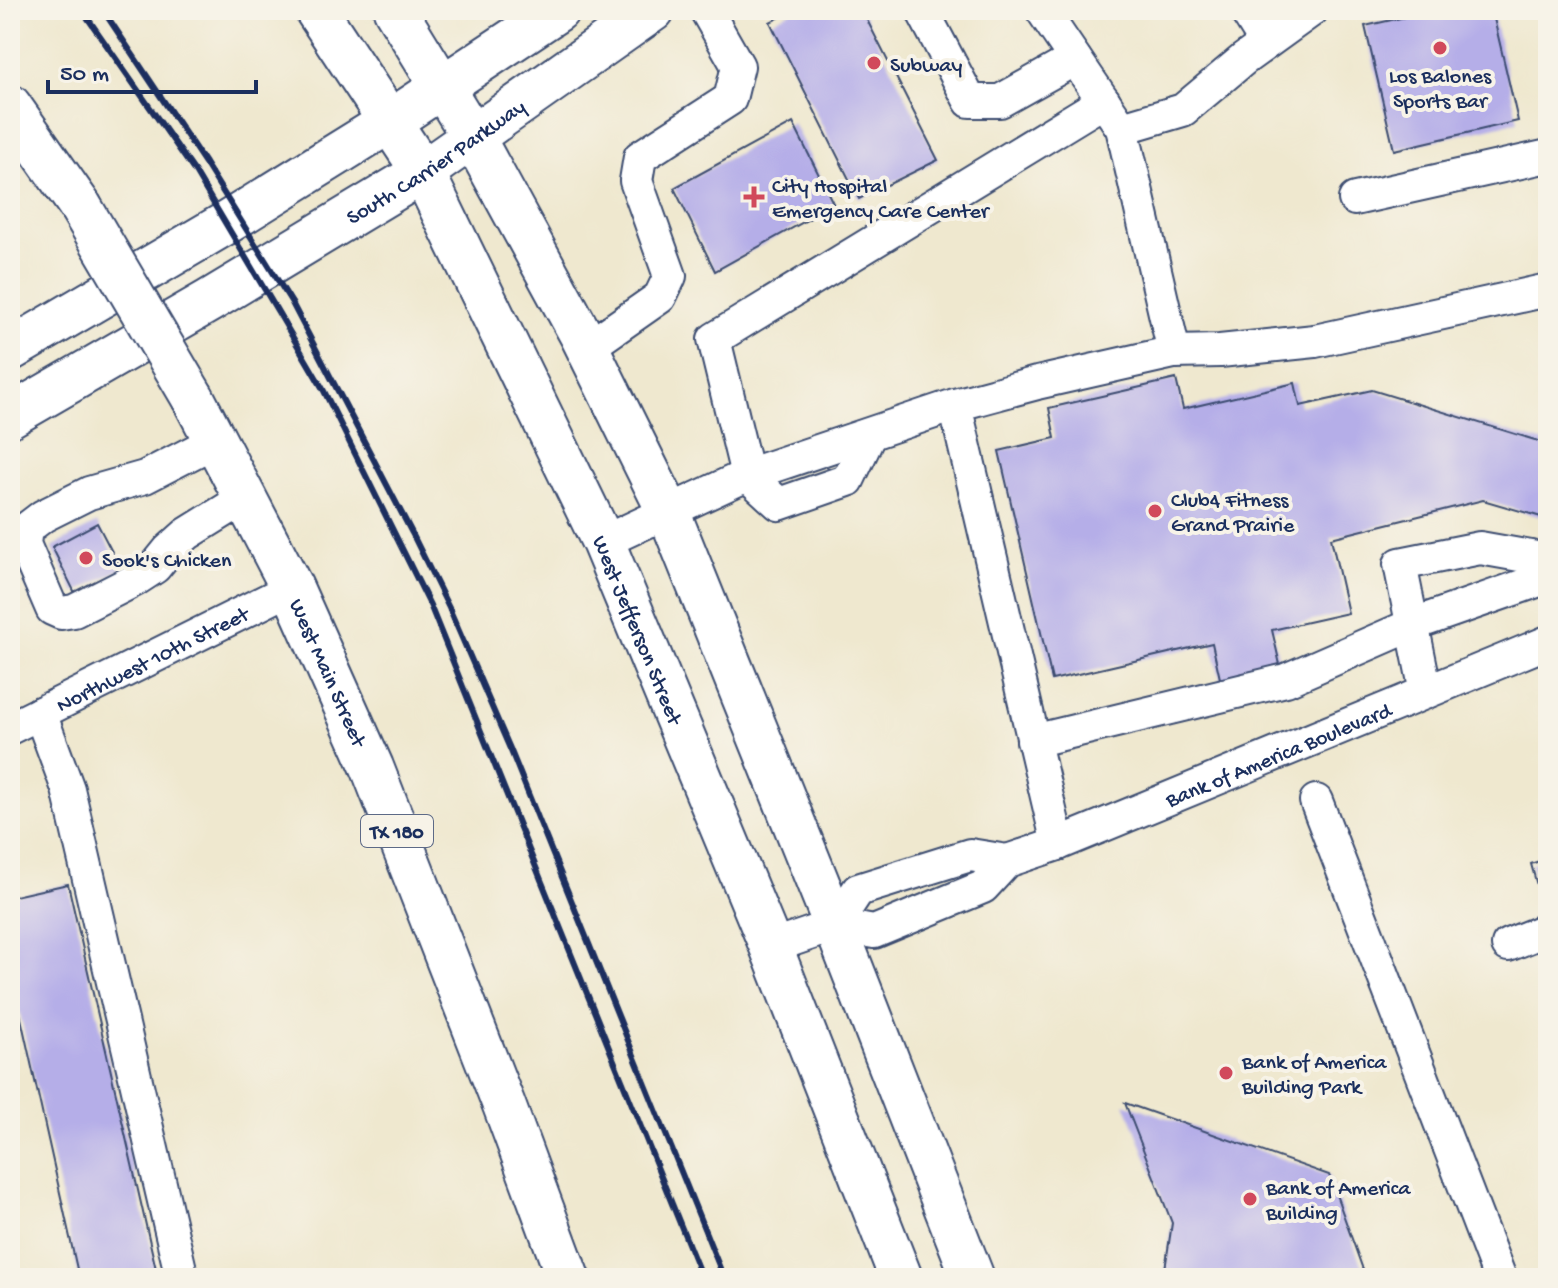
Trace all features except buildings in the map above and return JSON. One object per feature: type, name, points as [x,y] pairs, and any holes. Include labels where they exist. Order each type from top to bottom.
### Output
[{"type":"main road","name":"West Jefferson Street","points":[[316,10],[423,172],[603,542],[771,947],[901,1278]]},
{"type":"main road","points":[[395,10],[473,137],[587,348],[669,513],[973,1278]]},
{"type":"main road","points":[[10,350],[389,122],[558,10]]},
{"type":"main road","name":"South Carrier Parkway","points":[[10,416],[423,172],[653,10]]},
{"type":"main road","name":"West Main Street","points":[[10,106],[80,206],[193,398],[292,588],[372,767],[568,1278]]},
{"type":"street","points":[[587,348],[660,297],[670,276],[636,181],[640,157],[730,99],[738,66],[706,10]]},
{"type":"street","points":[[922,10],[970,101],[1000,101],[1075,59]]},
{"type":"street","points":[[1042,10],[1122,128],[1174,352]]},
{"type":"street","points":[[1247,10],[1266,43]]},
{"type":"street","points":[[1122,128],[1183,110],[1312,10]]},
{"type":"street","points":[[747,475],[714,339],[1104,101]]},
{"type":"street","points":[[1355,199],[1548,156]]},
{"type":"street","points":[[603,542],[747,475],[955,405],[1109,365],[1174,352],[1220,351],[1315,341],[1548,290]]},
{"type":"street","points":[[955,405],[1058,844]]},
{"type":"street","points":[[215,441],[145,477],[89,493],[43,516],[26,529],[24,544],[27,554],[52,609],[61,613],[74,611],[135,580],[155,567],[187,534],[245,498]]},
{"type":"street","points":[[1426,692],[1400,564],[1480,548],[1548,560]]},
{"type":"street","points":[[1033,741],[1286,680],[1414,624],[1548,577]]},
{"type":"street","name":"Northwest 10th Street","points":[[10,728],[292,588]]},
{"type":"street","name":"Bank of America Boulevard","points":[[835,925],[858,890],[970,855],[1007,861],[1058,844],[1548,642]]},
{"type":"street","points":[[40,713],[68,789],[182,1278]]},
{"type":"street","points":[[1316,801],[1500,1278]]},
{"type":"street","name":"Bank of America Boulevard","points":[[771,947],[835,925],[874,932],[983,887],[1007,861]]},
{"type":"street","points":[[1548,929],[1508,945],[1548,948]]},
{"type":"railway","points":[[82,10],[195,172],[278,312],[323,389],[430,605],[702,1278]]},
{"type":"railway","points":[[103,10],[205,163],[292,303],[449,608],[511,751],[724,1278]]},
{"type":"place","name":"Los Balones Sports Bar","points":[[1440,48]]},
{"type":"place","name":"Subway","points":[[874,63]]},
{"type":"place","name":"City Hospital Emergency Care Center","points":[[754,197]]},
{"type":"place","name":"Club4 Fitness Grand Prairie","points":[[1155,511]]},
{"type":"place","name":"Sook's Chicken","points":[[86,558]]},
{"type":"place","name":"Bank of America Building Park","points":[[1226,1073]]},
{"type":"place","name":"Bank of America Building","points":[[1250,1199]]}]
